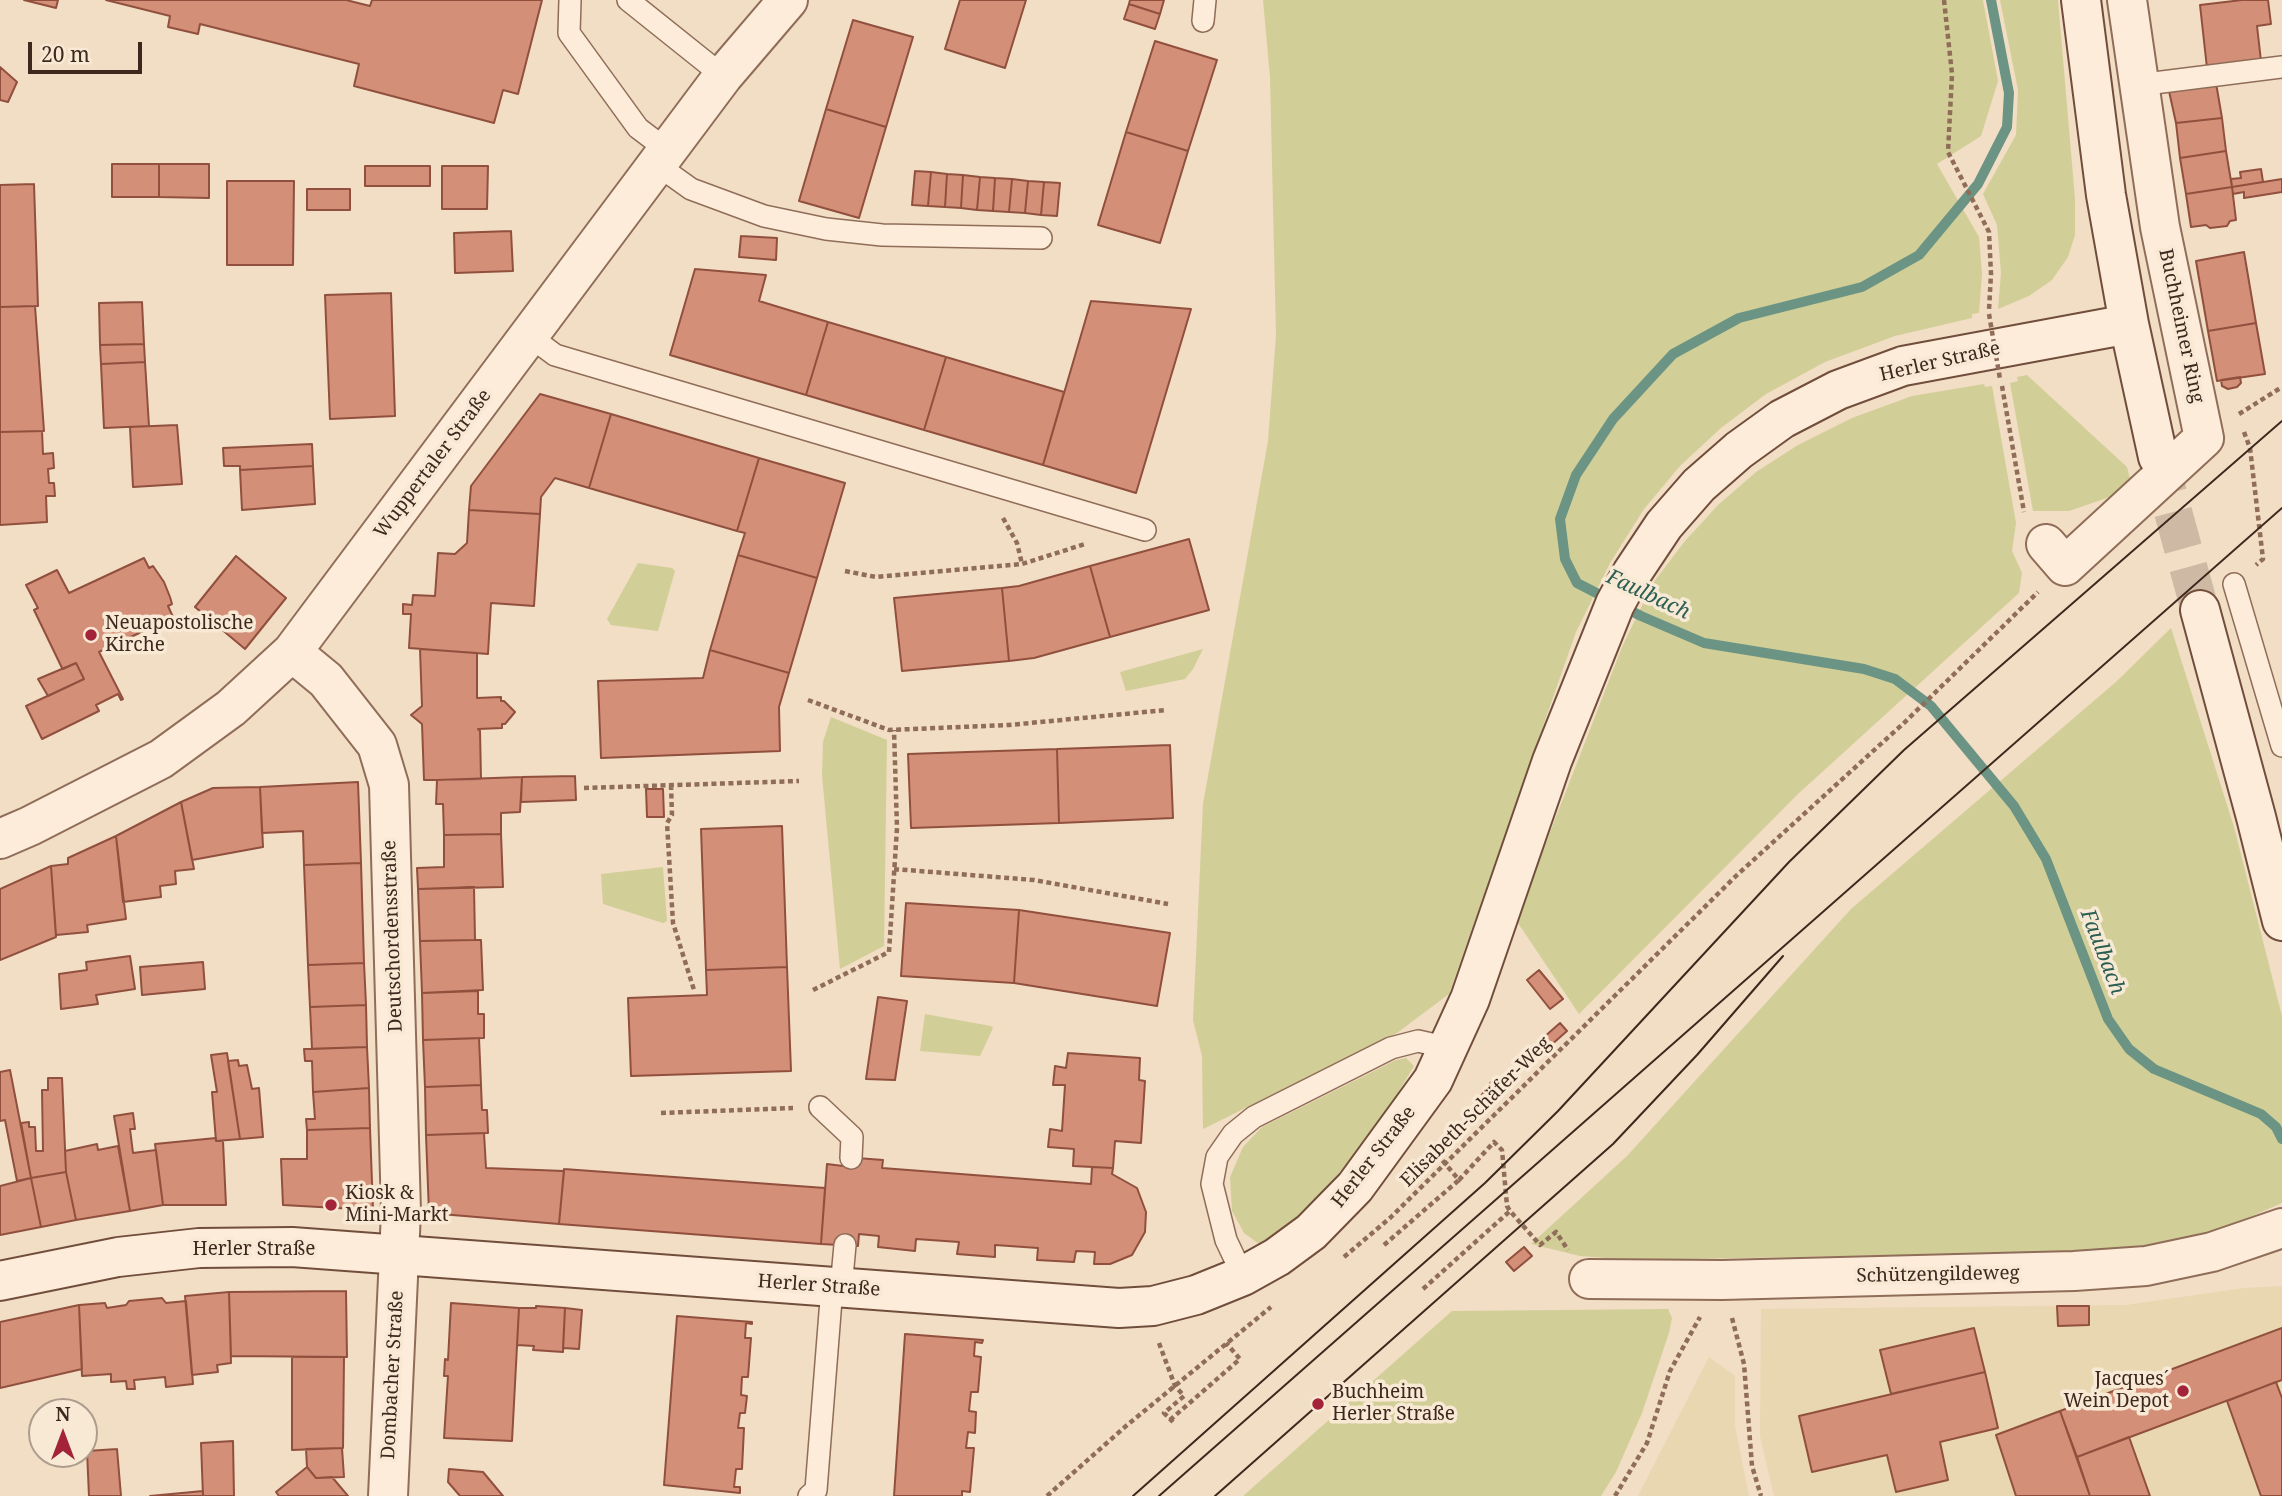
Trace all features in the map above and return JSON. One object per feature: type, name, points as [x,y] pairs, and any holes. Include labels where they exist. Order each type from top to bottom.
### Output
[{"type":"street","name":"Wuppertaler Straße","points":[[0,839],[161,759],[231,708],[292,652],[661,157],[723,76],[788,0]]},
{"type":"street","points":[[2081,0],[2106,195],[2129,324],[2158,457]]},
{"type":"street","name":"Buchheimer Ring","points":[[2127,0],[2160,227],[2204,438]]},
{"type":"street","name":"Herler Straße","points":[[0,1282],[118,1257],[199,1248],[292,1247],[1119,1308],[1153,1306],[1196,1295],[1243,1276],[1277,1257],[1311,1232],[1355,1187],[1433,1080],[1470,999],[1552,761],[1601,636],[1632,573],[1664,525],[1699,485],[1739,450],[1782,419],[1838,390],[1903,366],[2129,324]]},
{"type":"street","points":[[2056,555],[2204,438]]},
{"type":"street","points":[[2200,610],[2282,921]]},
{"type":"street","name":"Deutschordensstraße","points":[[292,652],[326,680],[377,746],[389,785],[401,1212],[399,1255]]},
{"type":"street","name":"Schützengildeweg","points":[[1589,1279],[1721,1280],[2074,1271],[2146,1266],[2211,1252],[2282,1228]]},
{"type":"street","name":"Dombacher Straße","points":[[388,1496],[399,1255]]},
{"type":"lane","points":[[570,0],[569,33],[638,128],[691,189],[764,216],[826,229],[882,235],[1041,239]]},
{"type":"lane","points":[[628,0],[723,76]]},
{"type":"lane","points":[[2138,85],[2282,67]]},
{"type":"lane","points":[[528,335],[555,355],[1145,530]]},
{"type":"lane","points":[[2234,584],[2282,746]]},
{"type":"lane","points":[[1243,1276],[1226,1240],[1212,1184],[1217,1157],[1233,1134],[1254,1117],[1391,1048],[1418,1041],[1449,1048]]},
{"type":"lane","points":[[820,1107],[852,1138],[851,1158]]},
{"type":"lane","points":[[809,1496],[816,1490],[837,1287],[845,1245]]},
{"type":"path","points":[[1944,0],[1952,74],[1948,152],[1989,232],[1989,314],[2024,514],[2056,555]]},
{"type":"path","points":[[2234,584],[2263,559],[2250,448],[2243,429],[2211,446],[2204,438],[2282,387]]},
{"type":"path","points":[[1002,488],[997,506],[1017,543],[1022,564]]},
{"type":"path","points":[[845,571],[876,577],[1022,564],[1094,541]]},
{"type":"path","name":"Elisabeth-Schäfer-Weg","points":[[1339,1262],[1390,1218],[1737,875],[1905,722],[1955,672],[2056,555]]},
{"type":"path","points":[[808,700],[894,730],[1009,725],[1166,710]]},
{"type":"path","points":[[813,990],[890,952],[897,828],[894,730]]},
{"type":"path","points":[[584,788],[799,781]]},
{"type":"path","points":[[671,785],[672,814],[667,823],[673,923],[694,990]]},
{"type":"path","points":[[894,869],[1034,880],[1168,904]]},
{"type":"path","points":[[661,1113],[820,1107]]},
{"type":"path","points":[[1384,1245],[1459,1180],[1494,1142],[1503,1150],[1507,1206],[1510,1211],[1540,1245],[1556,1232],[1589,1279]]},
{"type":"path","points":[[1437,1154],[1459,1180]]},
{"type":"path","points":[[1423,1289],[1510,1211]]},
{"type":"path","points":[[1615,1496],[1647,1443],[1670,1370],[1721,1280]]},
{"type":"path","points":[[1721,1280],[1744,1364],[1752,1466],[1760,1496]]},
{"type":"path","points":[[1153,1306],[1160,1351],[1175,1386],[1184,1396],[1164,1413],[1172,1421],[1240,1359],[1226,1343]]},
{"type":"path","points":[[1046,1496],[1272,1306]]},
{"type":"shaded area","points":[[1263,0],[1983,0],[1998,81],[1981,136],[1937,164],[1979,237],[1982,274],[1979,313],[1972,314],[1972,318],[1895,336],[1825,362],[1766,394],[1721,428],[1680,466],[1644,509],[1610,563],[1576,632],[1449,994],[1397,1033],[1203,1129],[1202,1056],[1193,1020],[1203,804],[1268,441],[1276,335],[1270,77]]},
{"type":"shaded area","points":[[2000,0],[2058,0],[2075,199],[2075,235],[2068,257],[2052,280],[2029,296],[1998,309],[2001,273],[1997,225],[1983,194],[2016,135],[2018,90]]},
{"type":"shaded area","points":[[2027,375],[2127,467],[2131,483],[2124,492],[2069,511],[2033,511],[2010,383],[2018,381],[2017,377]]},
{"type":"shaded area","points":[[1984,384],[1985,387],[1992,386],[2016,523],[2012,551],[2022,573],[2019,593],[1798,794],[1579,1014],[1516,920],[1622,647],[1653,583],[1685,541],[1718,505],[1756,472],[1798,445],[1852,418],[1912,396]]},
{"type":"shaded area","points":[[638,563],[672,568],[675,571],[658,631],[611,625],[607,619]]},
{"type":"shaded area","points":[[2171,628],[2234,827],[2282,1016],[2282,1203],[2215,1232],[2169,1244],[2125,1251],[1634,1260],[1580,1256],[1531,1244],[1627,1156],[1851,909],[2117,681]]},
{"type":"shaded area","points":[[1203,649],[1185,679],[1126,691],[1120,672]]},
{"type":"shaded area","points":[[831,717],[887,740],[884,946],[840,969],[822,775],[823,742]]},
{"type":"shaded area","points":[[663,867],[667,921],[663,923],[603,904],[601,874]]},
{"type":"shaded area","points":[[925,1014],[993,1028],[980,1056],[920,1051]]},
{"type":"shaded area","points":[[1406,1058],[1414,1066],[1375,1131],[1300,1218],[1259,1244],[1244,1233],[1232,1211],[1230,1177],[1243,1147],[1262,1127],[1396,1060]]},
{"type":"shaded area","points":[[2282,1286],[2282,1496],[1774,1496],[1760,1436],[1761,1309],[2126,1305],[2244,1288]]},
{"type":"shaded area","points":[[1668,1309],[1672,1318],[1669,1333],[1642,1413],[1616,1472],[1601,1496],[1243,1496],[1452,1311]]},
{"type":"shaded area","points":[[1709,1357],[1735,1376],[1735,1426],[1749,1496],[1638,1496]]},
{"type":"building","points":[[24,0],[58,0],[56,8]]},
{"type":"building","points":[[106,0],[346,0],[370,6],[372,0],[542,0],[518,94],[503,90],[494,123],[354,86],[359,64],[200,24],[198,34],[168,27],[170,16]]},
{"type":"building","points":[[960,0],[1026,0],[1005,68],[945,49]]},
{"type":"building","points":[[1130,0],[1164,0],[1160,14],[1129,4]]},
{"type":"building","points":[[2268,0],[2271,24],[2257,26],[2261,61],[2207,68],[2200,5]]},
{"type":"building","points":[[1129,4],[1160,14],[1155,29],[1124,19]]},
{"type":"building","points":[[853,20],[913,37],[886,127],[826,109]]},
{"type":"building","points":[[1155,41],[1217,60],[1188,151],[1126,132]]},
{"type":"building","points":[[0,67],[17,82],[8,102],[0,100]]},
{"type":"building","points":[[2216,83],[2222,118],[2176,123],[2169,91]]},
{"type":"building","points":[[826,109],[886,127],[859,218],[799,201]]},
{"type":"building","points":[[2222,118],[2226,151],[2180,158],[2176,123]]},
{"type":"building","points":[[1126,132],[1188,151],[1160,243],[1098,225]]},
{"type":"building","points":[[2226,151],[2232,187],[2186,194],[2180,158]]},
{"type":"building","points":[[112,164],[159,164],[159,197],[112,197]]},
{"type":"building","points":[[159,164],[209,164],[209,198],[159,197]]},
{"type":"building","points":[[365,166],[430,166],[430,186],[365,186]]},
{"type":"building","points":[[442,166],[488,166],[487,209],[442,209]]},
{"type":"building","points":[[2261,169],[2263,182],[2232,187],[2231,179],[2241,178],[2240,172]]},
{"type":"building","points":[[915,171],[931,172],[928,206],[912,205]]},
{"type":"building","points":[[931,172],[947,174],[945,207],[928,206]]},
{"type":"building","points":[[947,174],[963,175],[961,208],[945,207]]},
{"type":"building","points":[[963,175],[980,177],[977,210],[961,208]]},
{"type":"building","points":[[980,177],[995,178],[993,211],[977,210]]},
{"type":"building","points":[[995,178],[1012,179],[1009,212],[993,211]]},
{"type":"building","points":[[1012,179],[1028,181],[1025,213],[1009,212]]},
{"type":"building","points":[[2282,179],[2282,192],[2244,198],[2244,192],[2233,194],[2232,187]]},
{"type":"building","points":[[227,181],[294,181],[293,265],[227,265]]},
{"type":"building","points":[[1028,181],[1044,182],[1041,215],[1025,213]]},
{"type":"building","points":[[1044,182],[1060,183],[1057,216],[1041,215]]},
{"type":"building","points":[[34,184],[38,306],[0,307],[0,185]]},
{"type":"building","points":[[2232,187],[2236,220],[2230,221],[2227,226],[2191,227],[2186,194]]},
{"type":"building","points":[[307,189],[350,189],[350,210],[307,210]]},
{"type":"building","points":[[511,231],[513,271],[455,273],[454,233]]},
{"type":"building","points":[[741,236],[777,238],[776,260],[739,257]]},
{"type":"building","points":[[2244,252],[2256,323],[2208,331],[2196,261]]},
{"type":"building","points":[[695,269],[766,275],[759,301],[828,322],[806,395],[670,355]]},
{"type":"building","points":[[391,293],[395,416],[330,419],[325,295]]},
{"type":"building","points":[[1091,301],[1191,309],[1136,493],[1043,465]]},
{"type":"building","points":[[142,302],[144,344],[100,345],[99,303]]},
{"type":"building","points":[[35,306],[44,431],[0,432],[0,307]]},
{"type":"building","points":[[828,322],[946,357],[924,430],[806,395]]},
{"type":"building","points":[[2256,323],[2265,374],[2217,381],[2208,331]]},
{"type":"building","points":[[144,344],[145,362],[101,364],[100,345]]},
{"type":"building","points":[[946,357],[1064,392],[1043,465],[924,430]]},
{"type":"building","points":[[145,362],[149,426],[104,428],[101,364]]},
{"type":"building","points":[[2240,377],[2241,383],[2237,387],[2228,389],[2222,386],[2221,380]]},
{"type":"building","points":[[540,394],[611,414],[589,488],[555,478],[541,497],[540,514],[469,510],[471,486]]},
{"type":"building","points":[[611,414],[759,458],[737,531],[589,488]]},
{"type":"building","points":[[177,425],[182,484],[133,487],[130,427]]},
{"type":"building","points":[[42,431],[43,454],[53,453],[54,468],[48,469],[49,483],[54,483],[55,496],[46,496],[47,522],[0,525],[0,432]]},
{"type":"building","points":[[312,444],[313,466],[240,470],[240,466],[224,466],[223,448]]},
{"type":"building","points":[[759,458],[845,483],[817,578],[738,555],[745,533],[737,531]]},
{"type":"building","points":[[313,466],[315,504],[242,510],[240,470]]},
{"type":"building","points":[[469,510],[540,514],[534,606],[491,603],[488,654],[409,648],[411,614],[403,614],[403,604],[412,605],[413,595],[435,596],[438,553],[455,554],[467,543]]},
{"type":"building","points":[[1189,539],[1209,610],[1110,637],[1090,566]]},
{"type":"building","points":[[738,555],[817,578],[789,673],[710,650]]},
{"type":"building","points":[[236,556],[286,598],[245,649],[195,607]]},
{"type":"building","name":"Neuapostolische Kirche","points":[[144,558],[149,568],[153,566],[164,582],[172,604],[168,606],[173,617],[99,652],[123,699],[121,700],[118,694],[96,705],[99,711],[42,739],[26,706],[84,679],[76,663],[62,668],[34,610],[38,608],[26,585],[57,570],[69,593]]},
{"type":"building","points":[[1090,566],[1110,637],[1034,658],[1009,661],[1002,588],[1019,586]]},
{"type":"building","points":[[1002,588],[1009,661],[902,671],[894,598]]},
{"type":"building","points":[[420,649],[477,653],[477,698],[501,697],[501,701],[515,712],[502,724],[502,728],[478,729],[481,779],[424,780],[422,724],[411,715],[422,706]]},
{"type":"building","points":[[710,650],[789,673],[779,707],[780,751],[601,758],[598,681],[703,678]]},
{"type":"building","points":[[76,663],[84,679],[48,696],[38,679]]},
{"type":"building","points":[[1170,745],[1173,818],[1059,823],[1057,749]]},
{"type":"building","points":[[1057,749],[1059,823],[911,828],[908,754]]},
{"type":"building","points":[[575,776],[576,800],[521,802],[522,777]]},
{"type":"building","points":[[522,777],[520,812],[501,813],[501,834],[444,835],[443,804],[436,804],[437,780]]},
{"type":"building","points":[[358,782],[361,863],[304,865],[303,831],[262,833],[260,787]]},
{"type":"building","points":[[260,787],[263,847],[192,860],[181,802],[213,788]]},
{"type":"building","points":[[646,789],[663,789],[664,817],[647,817]]},
{"type":"building","points":[[181,802],[194,869],[175,871],[176,884],[160,886],[161,897],[123,902],[116,836]]},
{"type":"building","points":[[782,826],[787,967],[706,970],[701,829]]},
{"type":"building","points":[[501,834],[503,887],[418,889],[417,868],[444,867],[444,835]]},
{"type":"building","points":[[116,836],[126,919],[87,925],[88,932],[56,935],[51,866],[68,864],[68,858]]},
{"type":"building","points":[[361,863],[364,963],[308,965],[304,865]]},
{"type":"building","points":[[51,866],[56,937],[0,960],[0,889]]},
{"type":"building","points":[[474,887],[475,940],[420,941],[418,889]]},
{"type":"building","points":[[906,903],[1019,910],[1014,983],[901,976]]},
{"type":"building","points":[[1019,910],[1170,933],[1157,1006],[1014,983]]},
{"type":"building","points":[[481,940],[483,990],[422,993],[420,941]]},
{"type":"building","points":[[130,956],[135,989],[96,995],[98,1004],[61,1009],[59,974],[87,970],[86,962]]},
{"type":"building","points":[[203,962],[205,989],[142,995],[140,967]]},
{"type":"building","points":[[364,963],[366,1005],[310,1007],[308,965]]},
{"type":"building","points":[[787,967],[791,1071],[631,1076],[628,998],[707,995],[706,970]]},
{"type":"building","points":[[1539,970],[1563,999],[1550,1009],[1527,980]]},
{"type":"building","points":[[478,991],[478,1014],[484,1014],[484,1038],[423,1040],[422,993]]},
{"type":"building","points":[[878,997],[907,1001],[895,1080],[866,1079]]},
{"type":"building","points":[[366,1005],[367,1047],[312,1049],[310,1007]]},
{"type":"building","points":[[1560,1023],[1567,1031],[1550,1046],[1543,1038]]},
{"type":"building","points":[[479,1038],[481,1085],[425,1087],[423,1040]]},
{"type":"building","points":[[367,1047],[369,1088],[313,1092],[312,1061],[305,1061],[304,1049]]},
{"type":"building","points":[[227,1053],[240,1139],[216,1141],[212,1092],[217,1092],[211,1055]]},
{"type":"building","points":[[1068,1053],[1140,1058],[1139,1080],[1145,1081],[1141,1143],[1115,1141],[1113,1168],[1073,1166],[1074,1149],[1048,1147],[1050,1129],[1062,1131],[1065,1085],[1053,1085],[1055,1066],[1066,1068]]},
{"type":"building","points":[[238,1060],[239,1066],[247,1065],[252,1089],[259,1088],[263,1137],[240,1139],[228,1061]]},
{"type":"building","points":[[10,1070],[31,1178],[17,1181],[5,1120],[0,1121],[0,1072]]},
{"type":"building","points":[[48,1078],[62,1078],[66,1172],[31,1178],[21,1123],[29,1122],[29,1127],[35,1127],[36,1151],[43,1151],[42,1090],[48,1090]]},
{"type":"building","points":[[1494,1078],[1501,1083],[1474,1120],[1467,1115]]},
{"type":"building","points":[[481,1085],[482,1110],[487,1110],[488,1133],[426,1135],[425,1087]]},
{"type":"building","points":[[369,1088],[370,1128],[307,1130],[306,1119],[315,1119],[313,1092]]},
{"type":"building","points":[[133,1113],[135,1129],[130,1129],[133,1153],[156,1150],[163,1205],[130,1211],[114,1116]]},
{"type":"building","points":[[370,1128],[373,1210],[283,1205],[281,1159],[307,1159],[307,1130]]},
{"type":"building","points":[[484,1133],[486,1168],[564,1171],[559,1224],[429,1213],[426,1135]]},
{"type":"building","points":[[216,1138],[216,1141],[223,1141],[226,1205],[163,1205],[155,1144]]},
{"type":"building","points":[[97,1144],[98,1150],[118,1146],[130,1211],[76,1220],[66,1172],[65,1151]]},
{"type":"building","points":[[844,1157],[883,1160],[882,1168],[1091,1184],[1092,1167],[1113,1168],[1112,1174],[1137,1188],[1146,1212],[1145,1232],[1132,1255],[1110,1264],[1094,1264],[1095,1252],[1076,1251],[1074,1262],[1037,1260],[1038,1248],[995,1245],[995,1257],[957,1254],[959,1242],[916,1239],[915,1251],[878,1247],[879,1236],[859,1234],[858,1246],[821,1244],[827,1164],[843,1166]]},
{"type":"building","points":[[564,1169],[825,1188],[821,1244],[559,1224]]},
{"type":"building","points":[[66,1172],[76,1220],[41,1227],[31,1178]]},
{"type":"building","points":[[31,1178],[41,1227],[0,1235],[0,1186]]},
{"type":"building","points":[[1524,1247],[1532,1256],[1514,1271],[1506,1262]]},
{"type":"building","points":[[346,1291],[347,1357],[231,1356],[229,1292]]},
{"type":"building","points":[[229,1292],[231,1363],[217,1365],[218,1372],[192,1375],[185,1296]]},
{"type":"building","points":[[162,1298],[166,1303],[186,1301],[193,1384],[166,1387],[165,1377],[134,1380],[135,1389],[127,1389],[126,1381],[111,1382],[111,1374],[82,1376],[79,1305],[105,1303],[107,1308],[126,1305],[129,1301]]},
{"type":"building","points":[[451,1303],[519,1308],[512,1441],[444,1438],[448,1376],[444,1376],[445,1359],[448,1360]]},
{"type":"building","points":[[79,1305],[82,1369],[0,1388],[0,1322]]},
{"type":"building","points":[[2057,1306],[2089,1306],[2089,1325],[2058,1326]]},
{"type":"building","points":[[519,1308],[565,1308],[563,1352],[533,1350],[534,1346],[517,1345]]},
{"type":"building","points":[[565,1308],[582,1310],[579,1349],[563,1348]]},
{"type":"building","points":[[677,1316],[752,1322],[746,1323],[745,1338],[751,1338],[748,1377],[742,1377],[741,1395],[747,1396],[745,1413],[740,1413],[738,1428],[744,1428],[742,1469],[736,1469],[734,1487],[740,1487],[740,1493],[664,1485]]},
{"type":"building","points":[[1974,1328],[1985,1372],[1891,1394],[1880,1350]]},
{"type":"building","name":"Jacques´ Wein Depot","points":[[2282,1328],[2282,1380],[2077,1457],[2060,1411]]},
{"type":"building","points":[[905,1334],[983,1340],[982,1343],[975,1342],[974,1356],[981,1357],[978,1392],[971,1392],[969,1411],[976,1412],[975,1433],[968,1432],[966,1448],[974,1448],[970,1492],[962,1491],[962,1496],[894,1496]]},
{"type":"building","points":[[292,1357],[344,1357],[343,1448],[292,1450]]},
{"type":"building","points":[[1985,1372],[1998,1428],[1940,1442],[1948,1480],[1896,1492],[1887,1455],[1812,1472],[1799,1416]]},
{"type":"building","points":[[2276,1382],[2282,1398],[2282,1496],[2261,1496],[2227,1401]]},
{"type":"building","points":[[2060,1411],[2090,1496],[2016,1496],[1996,1435]]},
{"type":"building","points":[[2129,1437],[2150,1496],[2090,1496],[2077,1457]]},
{"type":"building","points":[[233,1441],[234,1496],[203,1496],[201,1443]]},
{"type":"building","points":[[342,1448],[344,1477],[316,1478],[307,1467],[306,1449]]},
{"type":"building","points":[[117,1449],[121,1496],[89,1496],[88,1468],[98,1468],[98,1450]]},
{"type":"building","points":[[307,1467],[316,1478],[332,1477],[348,1496],[279,1496],[276,1492]]},
{"type":"building","points":[[449,1469],[483,1472],[503,1496],[460,1496],[448,1482]]},
{"type":"building","points":[[203,1491],[203,1496],[150,1496]]},
{"type":"waterway","name":"Faulbach","points":[[1991,0],[2009,93],[2007,127],[1978,184],[1919,255],[1862,287],[1739,318],[1673,354],[1613,419],[1576,475],[1560,519],[1565,559],[1577,583],[1641,616],[1704,643],[1864,669],[1895,679],[1931,706],[2014,806],[2046,859],[2108,1019],[2129,1049],[2154,1069],[2261,1114],[2276,1127],[2282,1139]]},
{"type":"tunnel","points":[[2158,457],[2200,610]]},
{"type":"tram line","points":[[1133,1496],[1485,1183],[1558,1111],[1789,862],[1904,750],[2282,421]]},
{"type":"tram line","points":[[1159,1496],[2282,508]]},
{"type":"tram line","points":[[1215,1496],[1613,1144],[1697,1055],[1783,956]]},
{"type":"place","name":"Neuapostolische Kirche","points":[[91,635]]},
{"type":"place","name":"Kiosk & Mini-Markt","points":[[331,1205]]},
{"type":"place","name":"Jacques´ Wein Depot","points":[[2183,1391]]},
{"type":"place","name":"Buchheim Herler Straße","points":[[1318,1404]]}]
